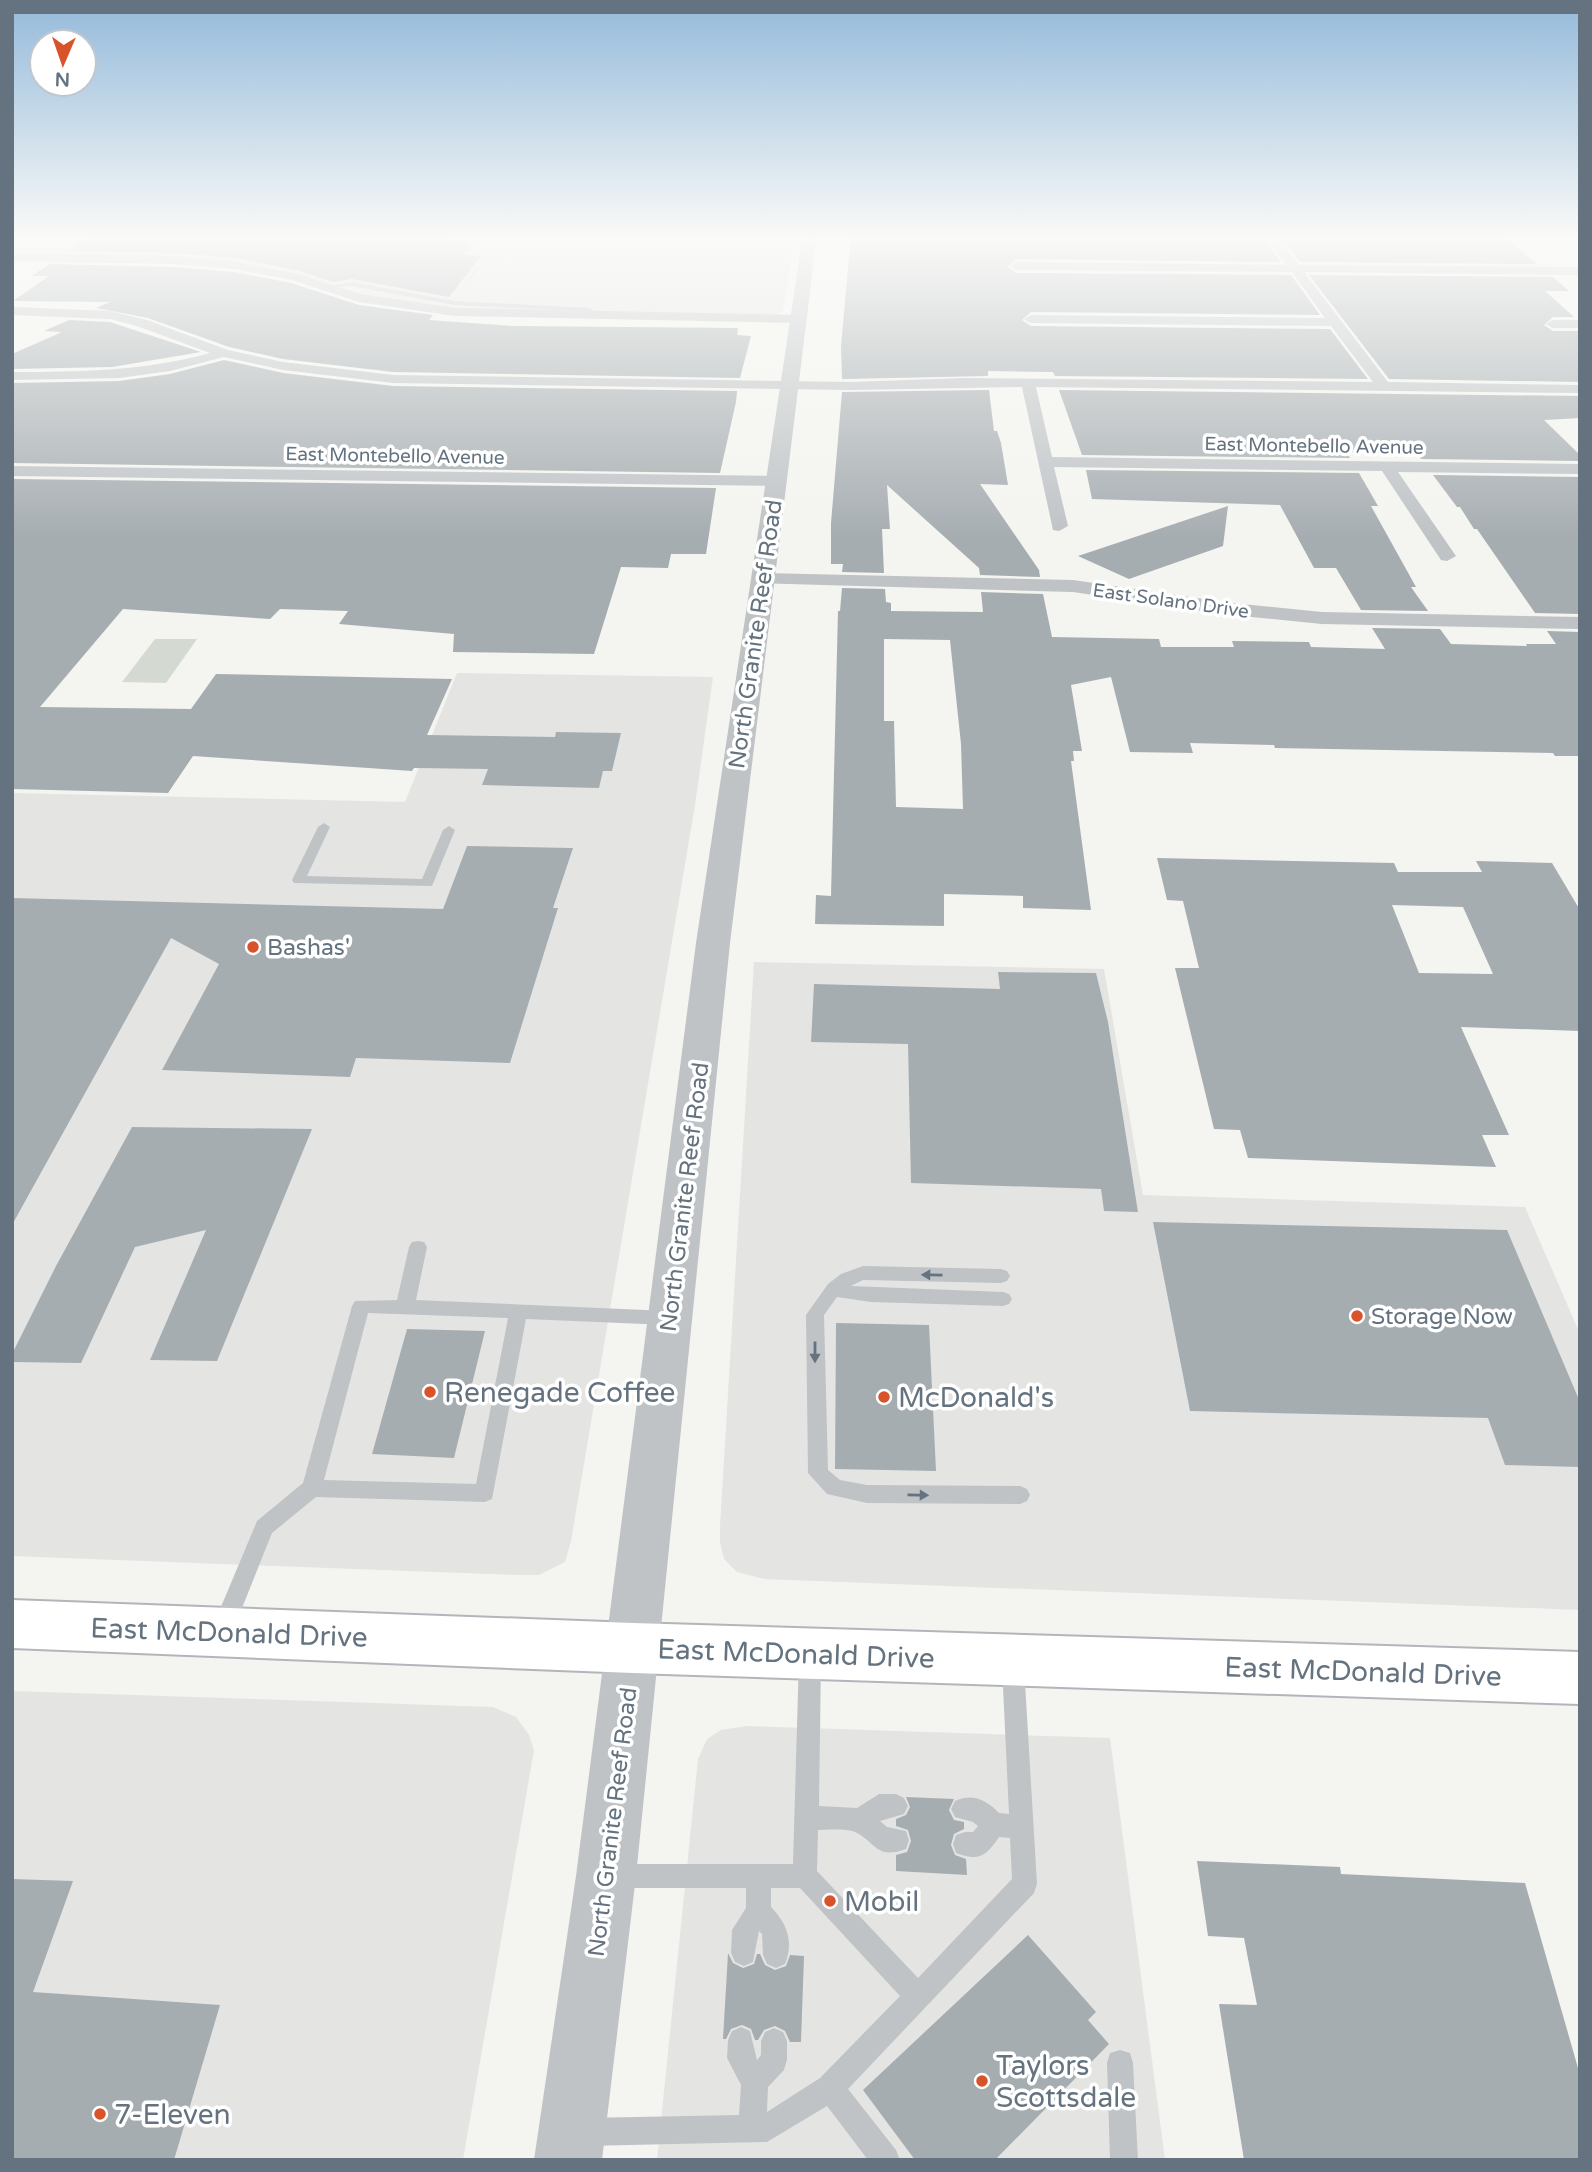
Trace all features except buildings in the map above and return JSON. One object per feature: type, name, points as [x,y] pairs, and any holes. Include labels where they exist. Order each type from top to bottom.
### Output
[{"type":"main road","name":"East McDonald Drive","points":[[12,1624],[633,1648],[1580,1678]]},
{"type":"street","points":[[178,336],[224,353],[283,366],[393,379],[791,385],[1028,383],[1580,390]]},
{"type":"street","name":"North Granite Reef Road","points":[[570,2146],[606,1876],[713,943],[798,336]]},
{"type":"street","points":[[1347,336],[1384,387]]},
{"type":"street","points":[[12,376],[124,375],[180,366],[224,353]]},
{"type":"street","points":[[1028,383],[1059,526]]},
{"type":"street","name":"East Montebello Avenue","points":[[1047,462],[1580,469]]},
{"type":"street","points":[[1387,467],[1447,556]]},
{"type":"street","name":"East Montebello Avenue","points":[[12,471],[777,481]]},
{"type":"street","name":"East Solano Drive","points":[[762,579],[1073,586],[1255,612],[1322,618],[1580,623]]},
{"type":"lane","points":[[324,827],[299,880],[427,883],[449,830]]},
{"type":"lane","points":[[405,1307],[418,1247]]},
{"type":"lane","points":[[1001,1276],[863,1273],[851,1276],[822,1300],[815,1315],[818,1473],[834,1488],[867,1494],[1020,1495]]},
{"type":"lane","points":[[834,1290],[871,1295],[1003,1299]]},
{"type":"lane","points":[[222,1632],[264,1527],[312,1488],[361,1306],[671,1318]]},
{"type":"lane","points":[[312,1488],[485,1493],[518,1312]]},
{"type":"lane","points":[[810,1654],[805,1876],[918,1997]]},
{"type":"lane","points":[[570,2146],[752,2127],[767,2128],[830,2088],[1024,1884],[1013,1660]]},
{"type":"lane","points":[[861,1820],[879,1806],[896,1806]]},
{"type":"lane","points":[[963,1809],[979,1810],[993,1825],[1022,1827]]},
{"type":"lane","points":[[808,1817],[861,1820],[882,1839],[897,1840]]},
{"type":"lane","points":[[965,1844],[979,1845],[993,1825]]},
{"type":"lane","points":[[606,1876],[805,1876]]},
{"type":"lane","points":[[744,1953],[745,1930],[758,1912],[759,1878]]},
{"type":"lane","points":[[758,1912],[775,1929],[776,1955]]},
{"type":"lane","points":[[741,2040],[740,2058],[755,2082],[752,2127]]},
{"type":"lane","points":[[755,2082],[774,2060],[774,2041]]},
{"type":"lane","points":[[1120,2063],[1124,2160]]},
{"type":"lane","points":[[830,2088],[886,2160]]},
{"type":"shaded area","points":[[155,639],[197,639],[166,683],[122,682]]},
{"type":"shaded area","points":[[457,673],[713,677],[695,805],[571,1541],[565,1562],[539,1575],[514,1575],[12,1556],[12,793],[405,802]]},
{"type":"shaded area","points":[[754,962],[1104,969],[1143,1195],[1525,1207],[1580,1334],[1580,1610],[764,1579],[737,1572],[724,1559],[720,1526]]},
{"type":"shaded area","points":[[12,1691],[493,1707],[516,1717],[529,1735],[534,1750],[463,2160],[12,2160]]},
{"type":"shaded area","points":[[747,1726],[1110,1738],[1165,2160],[657,2160],[698,1759],[707,1739],[721,1730]]},
{"type":"place","name":"Bashas'","points":[[253,947]]},
{"type":"place","name":"Storage Now","points":[[1357,1316]]},
{"type":"place","name":"Renegade Coffee","points":[[430,1392]]},
{"type":"place","name":"McDonald's","points":[[884,1397]]},
{"type":"place","name":"Mobil","points":[[830,1901]]},
{"type":"place","name":"Taylors Scottsdale","points":[[982,2081]]},
{"type":"place","name":"7-Eleven","points":[[100,2114]]}]
